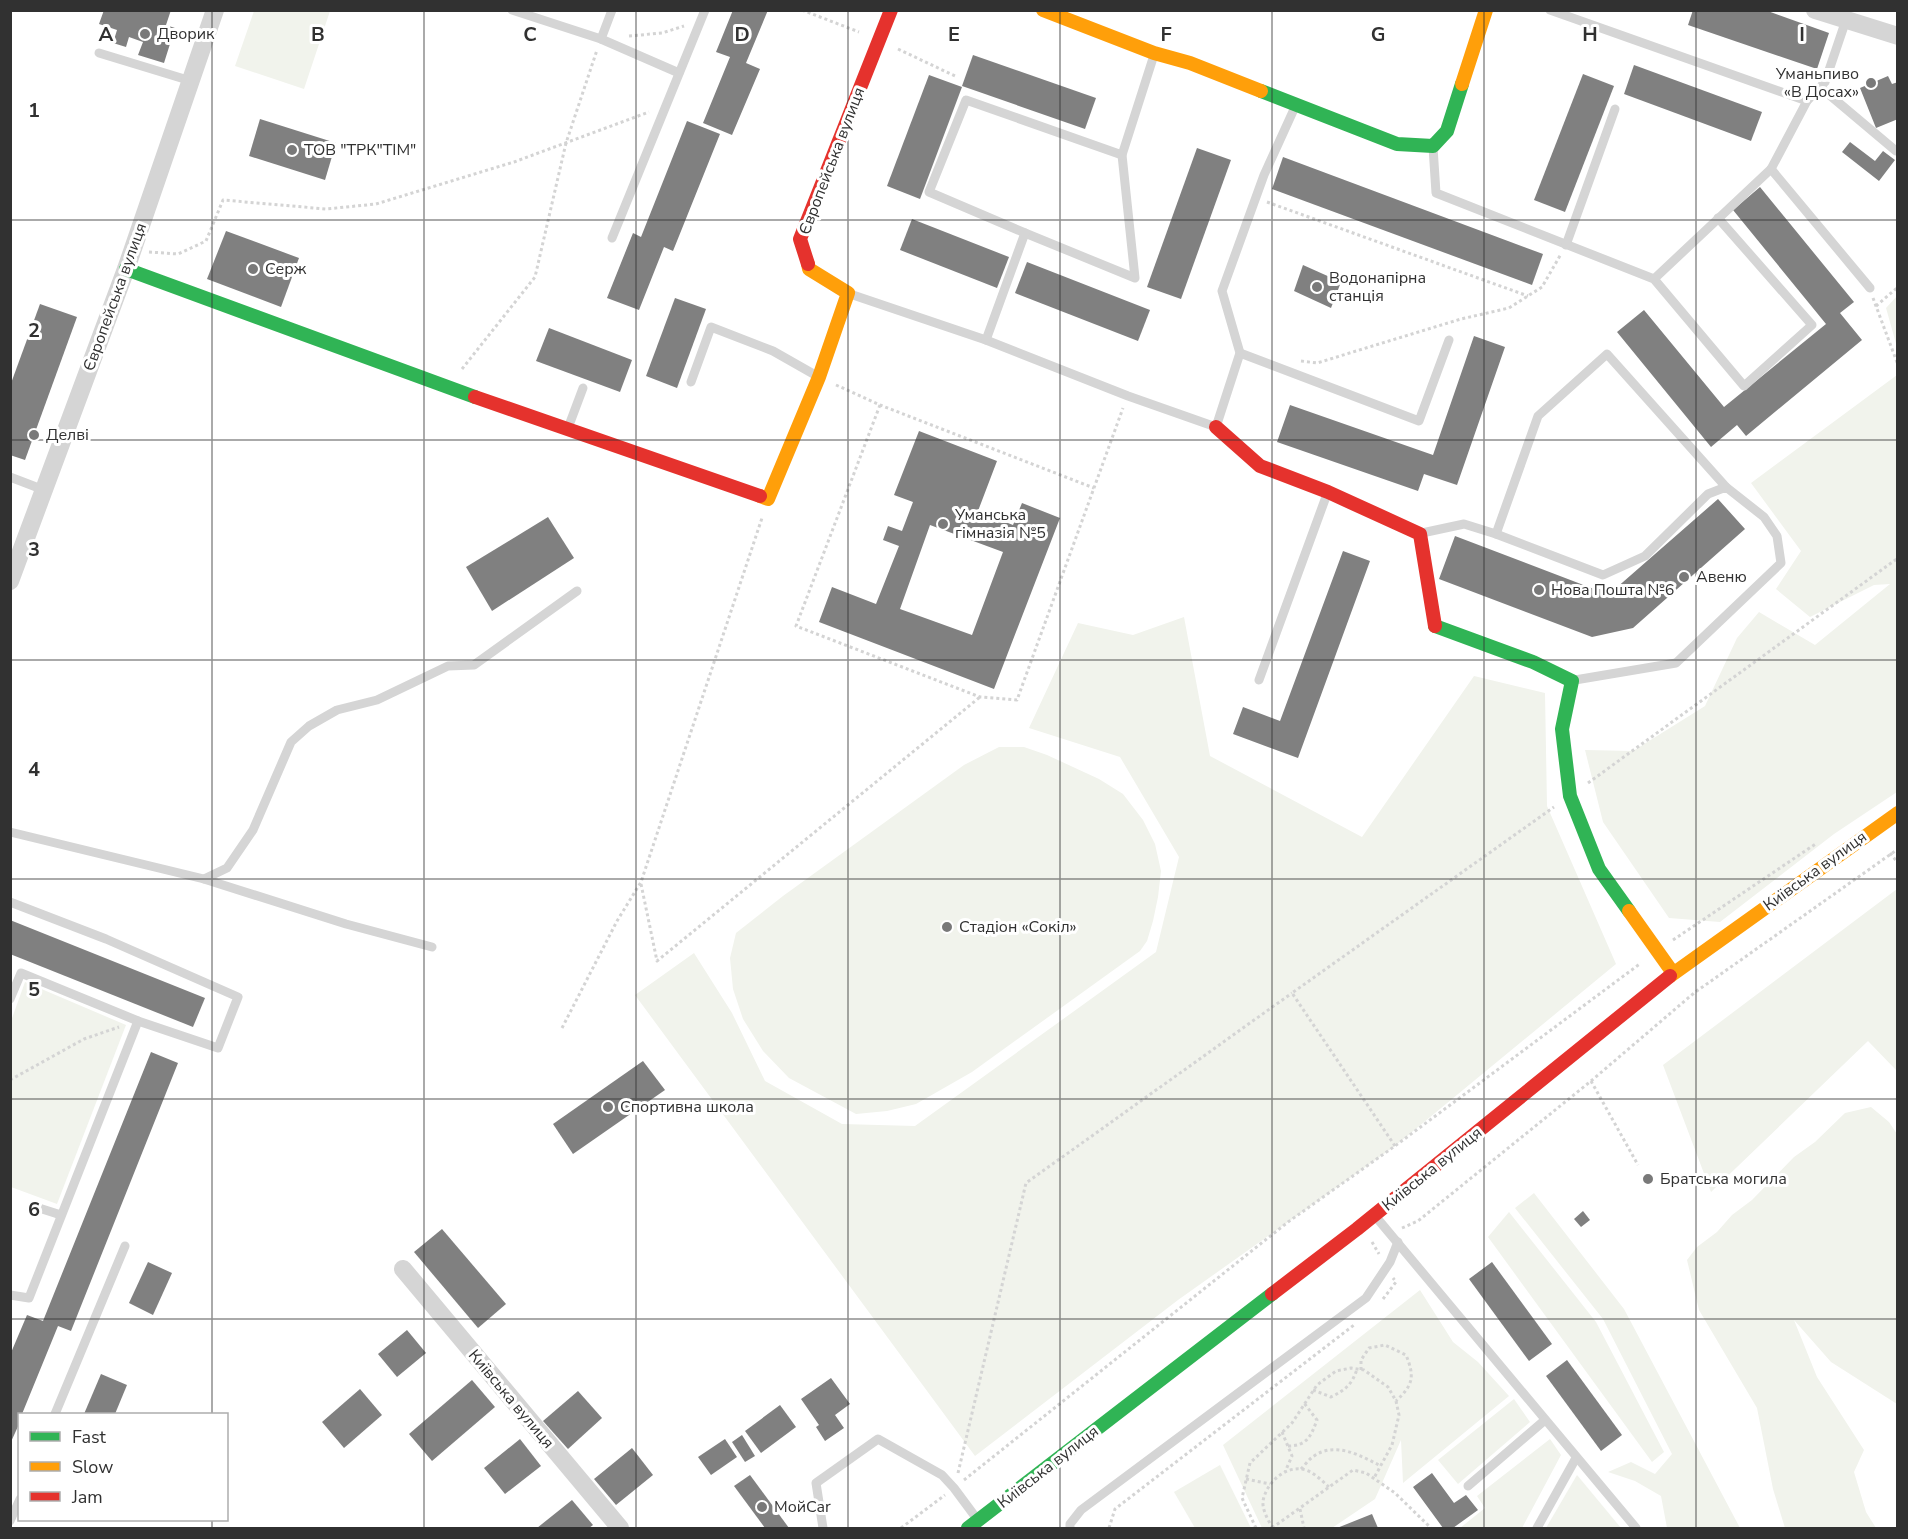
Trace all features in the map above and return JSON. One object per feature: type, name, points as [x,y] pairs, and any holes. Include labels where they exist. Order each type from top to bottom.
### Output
[{"type":"street","name":"Європейська вулиця","points":[[10,581],[126,269],[215,10]]},
{"type":"street","name":"Європейська вулиця","points":[[848,293],[809,269],[800,239],[891,10]]},
{"type":"street","points":[[1043,10],[1154,53],[1190,63],[1397,144],[1433,146],[1447,131],[1486,10]]},
{"type":"street","points":[[1815,10],[1898,36]]},
{"type":"street","points":[[126,269],[568,431],[768,499],[819,377],[848,293]]},
{"type":"street","points":[[1216,427],[1260,466],[1328,492],[1420,534],[1435,626],[1533,662],[1572,681],[1562,729],[1570,796],[1599,869],[1673,973]]},
{"type":"street","name":"Київська вулиця","points":[[973,1525],[1374,1215],[1673,973],[1898,813]]},
{"type":"street","name":"Київська вулиця","points":[[403,1269],[620,1528]]},
{"type":"lane","points":[[512,10],[601,39],[679,73]]},
{"type":"lane","points":[[601,39],[612,10]]},
{"type":"lane","points":[[1550,10],[1807,101]]},
{"type":"lane","points":[[612,238],[703,15]]},
{"type":"lane","points":[[1654,279],[1771,169],[1807,101],[1825,82],[1846,20]]},
{"type":"lane","points":[[99,53],[191,81]]},
{"type":"lane","points":[[1122,155],[966,100],[929,192],[1135,278],[1122,155],[1154,53]]},
{"type":"lane","points":[[1820,87],[1896,151]]},
{"type":"lane","points":[[848,293],[986,340],[1128,396],[1216,427],[1240,353],[1222,291],[1264,176],[1296,105]]},
{"type":"lane","points":[[1566,244],[1615,109]]},
{"type":"lane","points":[[1433,146],[1436,193],[1654,279],[1744,386],[1812,325],[1718,218]]},
{"type":"lane","points":[[1771,169],[1870,288]]},
{"type":"lane","points":[[986,340],[1025,232]]},
{"type":"lane","points":[[691,382],[711,327],[773,351],[819,377]]},
{"type":"lane","points":[[1240,353],[1419,421],[1449,340]]},
{"type":"lane","points":[[1496,534],[1538,416],[1607,354],[1726,487],[1764,517],[1777,536],[1781,563],[1676,663],[1572,681]]},
{"type":"lane","points":[[568,431],[583,388]]},
{"type":"lane","points":[[10,477],[44,490]]},
{"type":"lane","points":[[1420,534],[1464,524],[1603,575],[1645,556],[1708,494],[1726,487]]},
{"type":"lane","points":[[1259,680],[1328,492]]},
{"type":"lane","points":[[204,879],[227,868],[253,830],[291,742],[309,726],[337,710],[377,700],[448,666],[474,665],[577,591]]},
{"type":"lane","points":[[10,832],[204,879],[346,924],[432,947]]},
{"type":"lane","points":[[10,902],[106,939],[238,997],[218,1048],[134,1022],[21,973],[10,999]]},
{"type":"lane","points":[[10,1295],[28,1298],[134,1022]]},
{"type":"lane","points":[[39,1208],[60,1215]]},
{"type":"lane","points":[[1374,1215],[1636,1528]]},
{"type":"lane","points":[[1070,1528],[1070,1524],[1081,1510],[1366,1298],[1387,1267],[1398,1242]]},
{"type":"lane","points":[[55,1413],[125,1246]]},
{"type":"lane","points":[[1468,1486],[1545,1420]]},
{"type":"lane","points":[[823,1528],[816,1483],[878,1439],[942,1475],[954,1488],[973,1525]]},
{"type":"lane","points":[[1537,1528],[1576,1458]]},
{"type":"lane","points":[[10,1521],[18,1503]]},
{"type":"path","points":[[448,387],[535,277],[566,143],[601,39],[663,33],[703,15]]},
{"type":"path","points":[[132,251],[178,254],[206,241],[223,201],[326,209],[376,204],[513,162],[666,106]]},
{"type":"path","points":[[1256,198],[1528,296]]},
{"type":"path","points":[[1295,360],[1317,363],[1461,319],[1509,308],[1542,287],[1566,244]]},
{"type":"path","points":[[1876,306],[1898,287]]},
{"type":"path","points":[[1870,288],[1898,365]]},
{"type":"path","points":[[819,377],[880,405],[1094,488]]},
{"type":"path","points":[[880,405],[796,626],[980,697],[1017,700],[1128,396]]},
{"type":"path","points":[[562,1028],[617,921],[641,882],[768,499]]},
{"type":"path","points":[[954,1488],[1026,1183],[1570,796],[1898,558]]},
{"type":"path","points":[[641,882],[657,961],[980,697]]},
{"type":"path","points":[[901,1528],[1288,1222],[1395,1146],[1658,950],[1821,840]]},
{"type":"path","points":[[1382,1300],[1396,1282],[1371,1243],[1418,1221],[1591,1081],[1694,993],[1898,849]]},
{"type":"path","points":[[1890,853],[1898,863]]},
{"type":"path","points":[[1292,993],[1395,1146]]},
{"type":"path","points":[[10,1080],[84,1039],[134,1022]]},
{"type":"path","points":[[1591,1081],[1638,1165]]},
{"type":"path","points":[[1109,1528],[1114,1509],[1356,1324]]},
{"type":"path","points":[[1313,1390],[1330,1397],[1346,1389],[1359,1370],[1361,1360],[1369,1348],[1385,1345],[1406,1355],[1413,1372],[1408,1391],[1396,1401]]},
{"type":"path","points":[[1256,1528],[1242,1498],[1250,1463],[1292,1423],[1317,1385],[1336,1371],[1351,1368],[1359,1370],[1388,1387],[1396,1401],[1398,1415],[1392,1445],[1374,1478]]},
{"type":"path","points":[[1288,1446],[1297,1446],[1311,1436],[1317,1420],[1304,1403]]},
{"type":"path","points":[[1282,1432],[1292,1456],[1285,1472],[1270,1484],[1263,1502],[1267,1520],[1272,1528],[1353,1470],[1366,1473],[1395,1493],[1431,1528]]},
{"type":"path","points":[[1301,1469],[1315,1455],[1333,1449],[1359,1455],[1381,1466]]},
{"type":"path","points":[[1285,1472],[1301,1469],[1314,1474],[1329,1487]]},
{"type":"path","points":[[1246,1479],[1270,1484]]},
{"type":"path","points":[[1300,1509],[1304,1528]]},
{"type":"shaded area","points":[[254,11],[330,11],[304,89],[235,66]]},
{"type":"shaded area","points":[[1897,296],[1897,347],[1886,308]]},
{"type":"shaded area","points":[[1897,375],[1897,792],[1834,834],[1720,922],[1669,918],[1603,822],[1585,750],[1633,751],[1705,706],[1737,638],[1759,612],[1815,645],[1890,584],[1874,585],[1810,617],[1776,589],[1801,551],[1751,483]]},
{"type":"shaded area","points":[[1184,617],[1210,756],[1362,837],[1474,676],[1545,693],[1547,806],[1616,964],[1395,1146],[1178,1300],[975,1456],[635,995],[694,953],[732,1013],[765,1081],[842,1124],[915,1126],[1156,952],[1179,857],[1120,757],[1029,728],[1078,623],[1133,635]]},
{"type":"shaded area","name":"Стадіон «Сокіл»","points":[[999,747],[1024,747],[1099,779],[1123,794],[1143,820],[1155,844],[1161,871],[1158,897],[1147,941],[1140,951],[972,1072],[916,1104],[887,1111],[856,1114],[789,1078],[763,1051],[743,1019],[733,989],[730,958],[736,933],[783,896],[964,765]]},
{"type":"shaded area","points":[[1897,889],[1896,1070],[1868,1041],[1711,1192],[1663,1065]]},
{"type":"shaded area","points":[[25,982],[126,1025],[57,1204],[11,1187],[11,1021]]},
{"type":"shaded area","points":[[1871,1107],[1889,1122],[1897,1134],[1897,1404],[1831,1362],[1794,1320],[1817,1377],[1864,1450],[1854,1472],[1866,1512],[1876,1528],[1785,1528],[1773,1489],[1757,1408],[1699,1310],[1687,1260],[1697,1247],[1717,1232],[1794,1157],[1815,1142],[1845,1113]]},
{"type":"shaded area","points":[[1534,1193],[1624,1309],[1740,1528],[1667,1528],[1661,1496],[1635,1481],[1608,1472],[1631,1462],[1655,1474],[1672,1454],[1603,1319],[1515,1208]]},
{"type":"shaded area","points":[[1509,1212],[1596,1322],[1664,1452],[1652,1462],[1488,1237]]},
{"type":"shaded area","points":[[1420,1290],[1453,1342],[1478,1362],[1509,1396],[1403,1483],[1401,1440],[1375,1499],[1332,1528],[1262,1528],[1223,1445]]},
{"type":"shaded area","points":[[1514,1399],[1530,1422],[1458,1484],[1438,1460]]},
{"type":"shaded area","points":[[1550,1439],[1561,1455],[1522,1528],[1460,1528],[1485,1508],[1477,1496]]},
{"type":"shaded area","points":[[1220,1465],[1251,1528],[1195,1528],[1174,1492]]},
{"type":"shaded area","points":[[1577,1475],[1621,1528],[1546,1528]]},
{"type":"building","name":"Дворик","points":[[104,10],[171,10],[166,25],[175,28],[164,63],[138,55],[143,42],[129,37],[126,47],[113,43],[117,30],[99,24]]},
{"type":"building","points":[[733,10],[768,10],[746,63],[760,69],[732,135],[703,123],[730,57],[716,52]]},
{"type":"building","points":[[1693,10],[1765,10],[1829,33],[1817,69],[1688,25]]},
{"type":"building","points":[[973,55],[1096,98],[1085,129],[962,86]]},
{"type":"building","points":[[1634,65],[1762,112],[1751,141],[1624,94]]},
{"type":"building","points":[[1583,74],[1614,86],[1565,212],[1534,200]]},
{"type":"building","points":[[929,75],[962,87],[920,199],[887,186]]},
{"type":"building","points":[[1888,76],[1892,84],[1898,82],[1898,119],[1876,128],[1860,88]]},
{"type":"building","name":"ТОВ \"ТРК\"ТІМ\"","points":[[260,119],[336,143],[325,180],[249,156]]},
{"type":"building","points":[[687,121],[720,134],[673,251],[664,247],[639,310],[607,298],[633,233],[641,237]]},
{"type":"building","points":[[1850,142],[1875,161],[1883,151],[1895,160],[1879,181],[1842,152]]},
{"type":"building","points":[[1197,148],[1231,160],[1181,299],[1147,287]]},
{"type":"building","points":[[1283,157],[1543,254],[1532,285],[1272,189]]},
{"type":"building","points":[[1760,187],[1854,302],[1840,313],[1862,340],[1746,436],[1737,425],[1711,447],[1617,332],[1644,310],[1724,407],[1826,324],[1733,210]]},
{"type":"building","points":[[912,219],[1009,257],[997,288],[900,250]]},
{"type":"building","name":"Серж","points":[[226,231],[299,258],[281,307],[207,279]]},
{"type":"building","points":[[1027,262],[1150,310],[1138,341],[1015,293]]},
{"type":"building","name":"Водонапірна станція","points":[[1303,265],[1341,282],[1331,308],[1294,291]]},
{"type":"building","points":[[675,298],[706,309],[677,388],[646,376]]},
{"type":"building","points":[[40,304],[77,317],[25,460],[10,455],[10,386]]},
{"type":"building","points":[[549,328],[632,360],[620,392],[536,361]]},
{"type":"building","points":[[1474,336],[1505,347],[1457,485],[1424,474],[1418,491],[1277,442],[1290,405],[1433,455]]},
{"type":"building","points":[[919,431],[997,461],[978,511],[1013,525],[1022,503],[1060,518],[994,689],[819,622],[832,587],[876,604],[899,546],[883,540],[888,526],[902,531],[913,502],[894,495]],"holes":[[[930,525],[1003,552],[972,635],[900,609]]]},
{"type":"building","points":[[1718,499],[1745,529],[1633,628],[1592,637],[1439,579],[1455,536],[1594,589],[1615,589]]},
{"type":"building","points":[[548,517],[574,558],[492,611],[466,567]]},
{"type":"building","points":[[1343,551],[1370,561],[1298,758],[1233,734],[1243,707],[1280,721]]},
{"type":"building","points":[[10,920],[205,998],[193,1027],[10,954]]},
{"type":"building","points":[[151,1052],[178,1063],[71,1331],[58,1326],[22,1413],[18,1413],[18,1426],[10,1444],[10,1355],[27,1315],[43,1321]]},
{"type":"building","name":"Спортивна школа","points":[[643,1061],[665,1090],[573,1154],[553,1124]]},
{"type":"building","points":[[1583,1211],[1590,1220],[1581,1227],[1574,1219]]},
{"type":"building","points":[[442,1229],[506,1304],[478,1328],[414,1252]]},
{"type":"building","points":[[148,1262],[172,1273],[153,1315],[129,1303]]},
{"type":"building","points":[[1492,1262],[1552,1344],[1529,1361],[1469,1279]]},
{"type":"building","points":[[407,1330],[426,1353],[397,1377],[378,1354]]},
{"type":"building","points":[[1567,1360],[1622,1435],[1601,1451],[1546,1376]]},
{"type":"building","points":[[101,1374],[127,1385],[115,1413],[84,1413]]},
{"type":"building","points":[[831,1378],[850,1404],[835,1415],[844,1428],[825,1441],[816,1427],[819,1425],[801,1399]]},
{"type":"building","points":[[472,1380],[495,1407],[432,1461],[409,1434]]},
{"type":"building","points":[[360,1389],[382,1415],[344,1448],[322,1422]]},
{"type":"building","points":[[578,1391],[602,1418],[568,1449],[543,1421]]},
{"type":"building","points":[[780,1405],[796,1427],[761,1453],[745,1431]]},
{"type":"building","points":[[742,1435],[755,1456],[745,1462],[732,1442]]},
{"type":"building","points":[[520,1439],[541,1466],[505,1494],[484,1468]]},
{"type":"building","points":[[725,1439],[737,1457],[711,1475],[698,1457]]},
{"type":"building","points":[[632,1448],[653,1475],[616,1505],[594,1479]]},
{"type":"building","points":[[1432,1473],[1454,1503],[1466,1495],[1478,1510],[1453,1528],[1443,1528],[1413,1487]]},
{"type":"building","name":"МойCar","points":[[750,1475],[789,1528],[765,1528],[734,1486]]},
{"type":"building","points":[[572,1500],[593,1525],[589,1528],[537,1528]]},
{"type":"building","points":[[1372,1514],[1378,1528],[1337,1528]]},
{"type":"traffic: fast","points":[[1261,91],[1397,144],[1433,146],[1447,131],[1462,84]]},
{"type":"traffic: fast","points":[[126,269],[475,397]]},
{"type":"traffic: fast","points":[[1435,626],[1533,662],[1572,681],[1562,729],[1570,796],[1599,869],[1629,911]]},
{"type":"traffic: fast","points":[[968,1528],[1272,1294]]},
{"type":"traffic: slow","points":[[1043,10],[1261,91]]},
{"type":"traffic: slow","points":[[1462,84],[1486,10]]},
{"type":"traffic: slow","points":[[760,496],[768,499],[819,377],[848,293],[809,269],[808,264]]},
{"type":"traffic: slow","points":[[1670,976],[1898,813]]},
{"type":"traffic: slow","points":[[1629,911],[1673,973]]},
{"type":"traffic: jam","points":[[808,264],[800,239],[891,10]]},
{"type":"traffic: jam","points":[[475,397],[760,496]]},
{"type":"traffic: jam","points":[[1216,427],[1260,466],[1328,492],[1420,534],[1435,626]]},
{"type":"traffic: jam","points":[[1272,1294],[1357,1229],[1670,976]]},
{"type":"place","name":"Дворик","points":[[145,34]]},
{"type":"place","name":"Уманьпиво «В Досах»","points":[[1871,83]]},
{"type":"place","name":"ТОВ \"ТРК\"ТІМ\"","points":[[292,150]]},
{"type":"place","name":"Серж","points":[[253,269]]},
{"type":"place","name":"Водонапірна станція","points":[[1317,287]]},
{"type":"place","name":"Делві","points":[[34,435]]},
{"type":"place","name":"Уманська гімназія №5","points":[[943,524]]},
{"type":"place","name":"Авеню","points":[[1684,577]]},
{"type":"place","name":"Нова Пошта №6","points":[[1539,590]]},
{"type":"place","name":"Стадіон «Сокіл»","points":[[947,927]]},
{"type":"place","name":"Спортивна школа","points":[[608,1107]]},
{"type":"place","name":"Братська могила","points":[[1648,1179]]},
{"type":"place","name":"МойCar","points":[[762,1507]]}]
